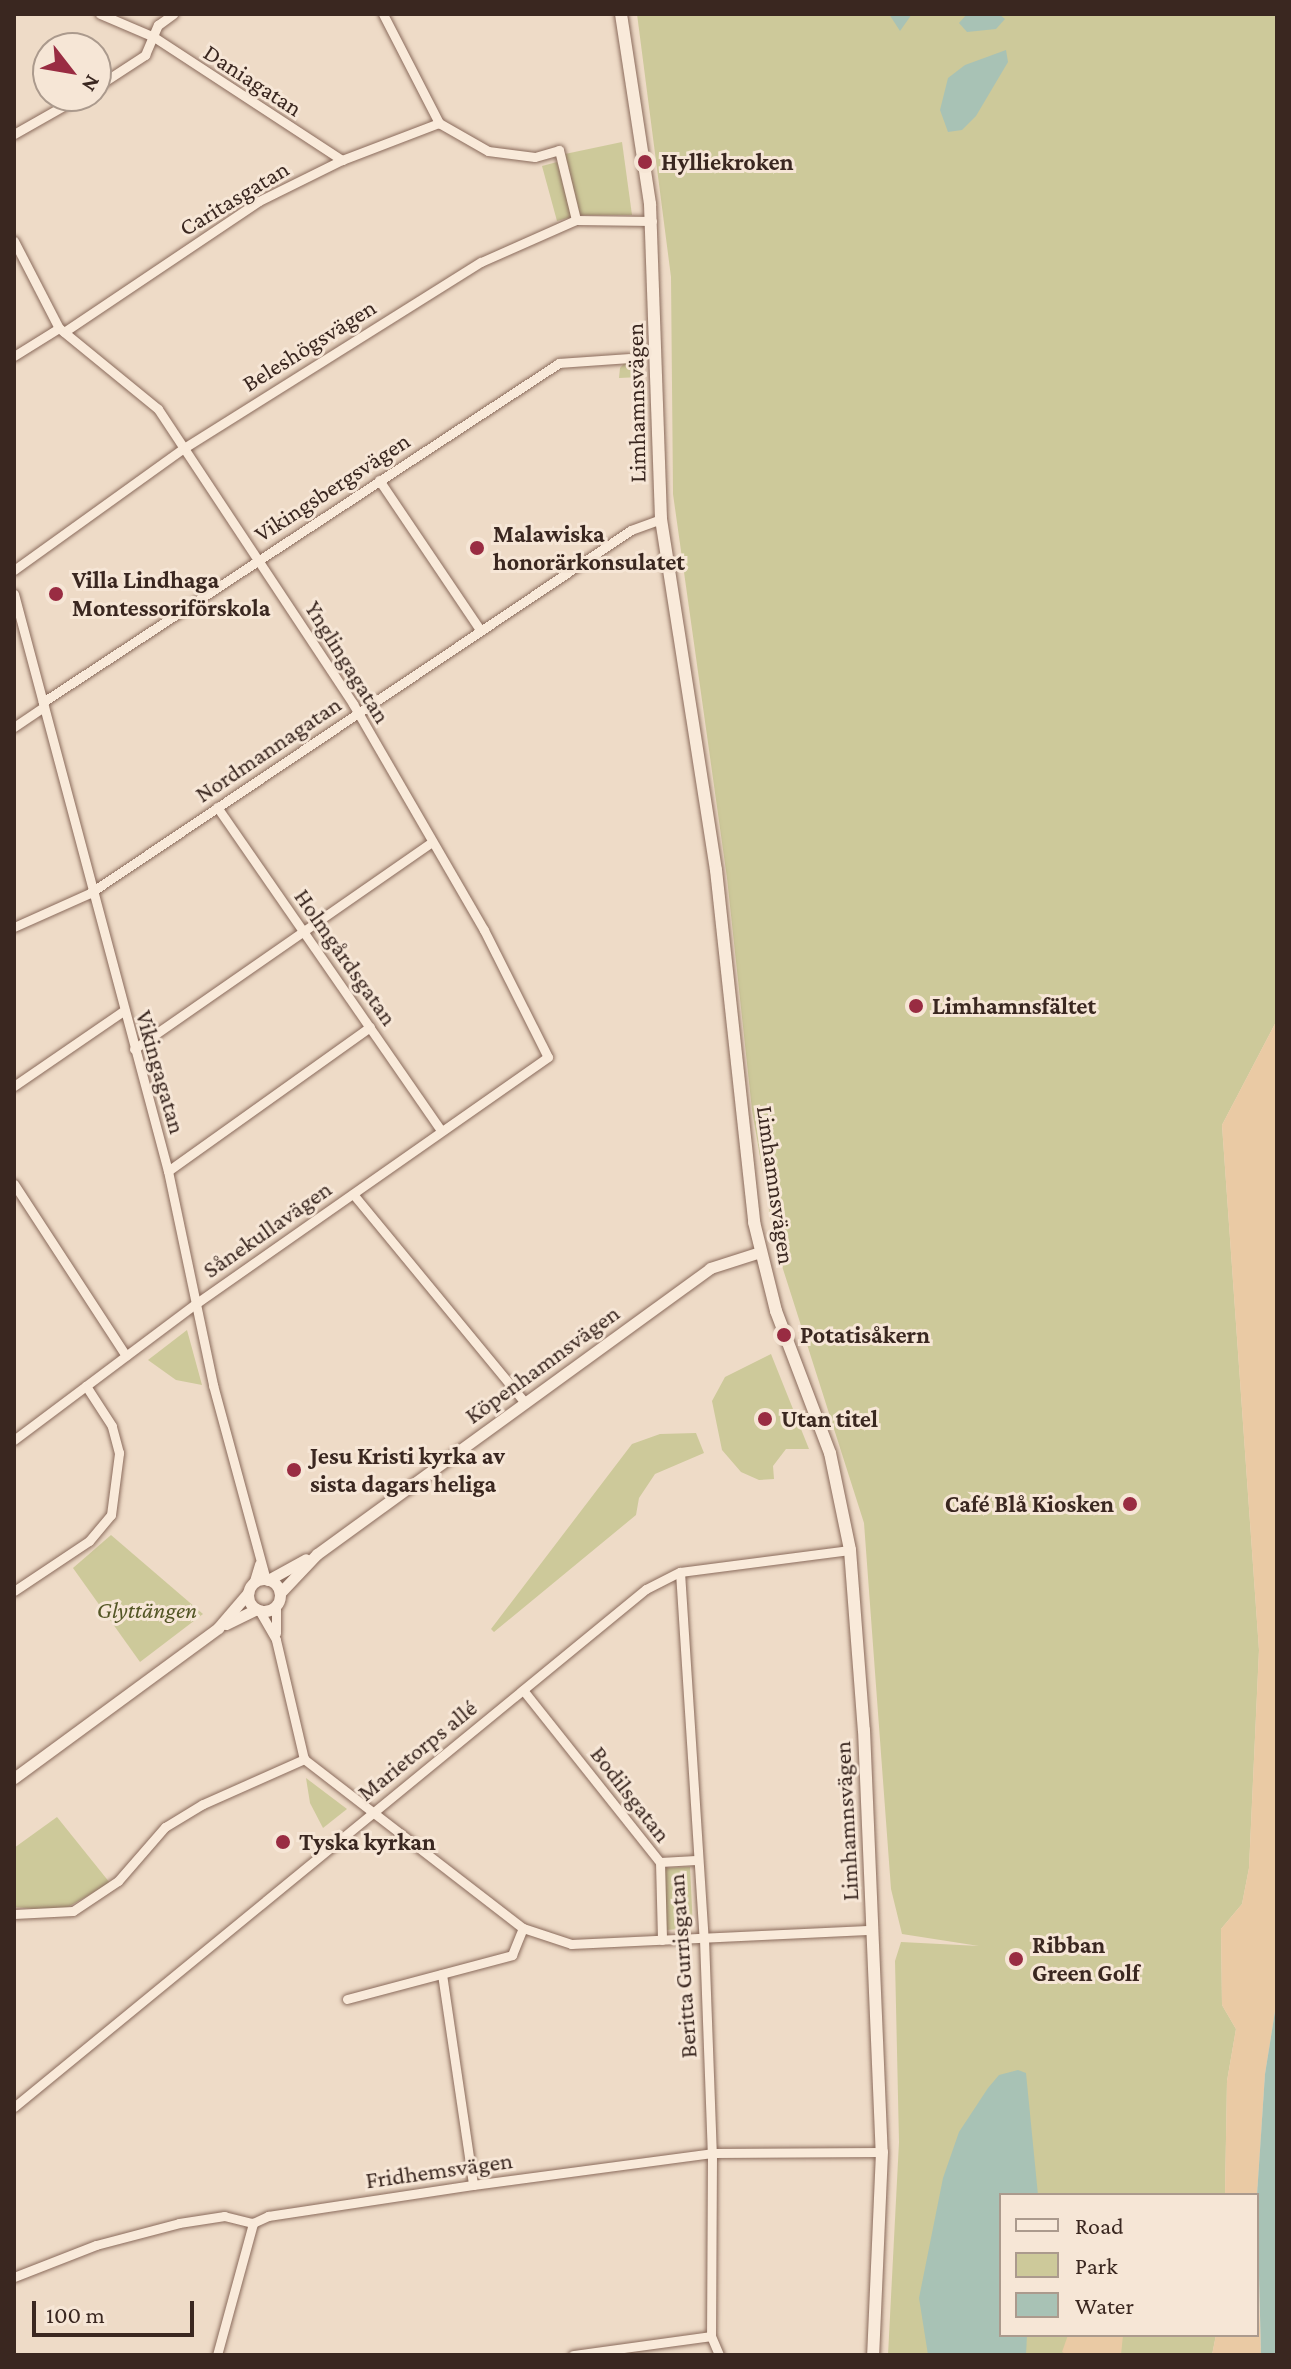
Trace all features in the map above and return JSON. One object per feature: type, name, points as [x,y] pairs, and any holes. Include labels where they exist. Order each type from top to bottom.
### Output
[{"type":"main road","name":"Limhamnsvägen","points":[[621,14],[652,221],[661,519],[716,870],[760,1252],[776,1311],[830,1453],[850,1550],[873,1930],[882,2152],[873,2355]]},
{"type":"street","name":"Daniagatan","points":[[100,14],[154,37],[342,160]]},
{"type":"street","points":[[112,77],[145,55],[158,25],[173,14]]},
{"type":"street","points":[[383,14],[439,123],[488,151],[535,157],[559,150],[576,220]]},
{"type":"street","points":[[14,134],[53,112]]},
{"type":"street","name":"Caritasgatan","points":[[14,356],[62,330],[259,201],[342,160],[439,123]]},
{"type":"street","name":"Beleshögsvägen","points":[[14,570],[184,448],[481,262],[576,220],[652,221]]},
{"type":"street","points":[[14,241],[62,330]]},
{"type":"street","name":"Ynglingagatan","points":[[62,330],[150,400],[184,448],[358,713],[484,930],[548,1057]]},
{"type":"street","name":"Vikingsbergsvägen","points":[[14,727],[258,559],[559,363],[629,358]]},
{"type":"street","points":[[612,359],[613,373]]},
{"type":"street","points":[[379,480],[480,630]]},
{"type":"street","name":"Nordmannagatan","points":[[14,927],[90,893],[631,530],[661,519]]},
{"type":"street","name":"Vikingagatan","points":[[14,594],[90,893],[168,1171],[195,1304],[259,1564],[267,1580]]},
{"type":"street","name":"Holmgårdsgatan","points":[[217,807],[441,1130]]},
{"type":"street","points":[[134,1049],[432,842]]},
{"type":"street","points":[[14,1086],[123,1011]]},
{"type":"street","points":[[168,1171],[370,1027]]},
{"type":"street","name":"Sånekullavägen","points":[[14,1440],[195,1304],[548,1057]]},
{"type":"street","points":[[14,1184],[126,1356]]},
{"type":"street","points":[[353,1194],[525,1403]]},
{"type":"street","name":"Köpenhamnsvägen","points":[[251,1588],[317,1554],[710,1268],[760,1252]]},
{"type":"street","points":[[14,1591],[89,1541],[111,1515],[119,1453],[112,1426],[86,1386]]},
{"type":"street","name":"Marietorps allé","points":[[14,2107],[646,1589],[680,1572],[850,1550]]},
{"type":"street","name":"Köpenhamnsvägen","points":[[278,1600],[317,1554]]},
{"type":"street","points":[[218,1628],[251,1588],[259,1564]]},
{"type":"street","name":"Beritta Gurrisgatan","points":[[680,1572],[696,1860],[704,1939],[712,2153],[711,2336],[719,2355]]},
{"type":"street","points":[[267,1580],[278,1600],[276,1640],[304,1759],[523,1928],[571,1944],[873,1930]]},
{"type":"street","points":[[251,1588],[258,1610],[276,1640]]},
{"type":"street","points":[[14,1778],[218,1628],[278,1600]]},
{"type":"street","name":"Bodilsgatan","points":[[523,1690],[660,1862],[662,1940]]},
{"type":"street","points":[[14,1914],[73,1911],[118,1881],[165,1827],[304,1759]]},
{"type":"street","points":[[660,1862],[696,1860]]},
{"type":"street","points":[[347,1999],[512,1955],[523,1928]]},
{"type":"street","points":[[442,1974],[473,2185]]},
{"type":"street","name":"Fridhemsvägen","points":[[14,2277],[96,2245],[179,2223],[224,2216],[253,2223],[268,2216],[712,2153],[882,2152]]},
{"type":"street","points":[[217,2355],[253,2223]]},
{"type":"street","points":[[573,2355],[711,2336]]},
{"type":"green space","points":[[637,14],[1277,14],[1277,1020],[1222,1125],[1259,1650],[1249,1868],[1242,1904],[1221,1929],[1222,2005],[1236,2029],[1227,2081],[1225,2193],[999,2193],[999,2337],[1216,2337],[1212,2355],[888,2355],[899,2142],[895,1961],[901,1942],[979,1946],[902,1934],[891,1889],[864,1523],[775,1244],[752,1110],[727,878],[673,494],[671,277]]},
{"type":"green space","points":[[622,142],[632,215],[580,215],[565,154]]},
{"type":"green space","points":[[557,162],[572,217],[557,221],[542,166]]},
{"type":"green space","points":[[631,356],[639,356],[640,377],[619,378],[620,368]]},
{"type":"green space","points":[[187,1330],[202,1385],[176,1380],[148,1360]]},
{"type":"green space","points":[[771,1354],[809,1449],[786,1449],[773,1466],[774,1479],[759,1480],[741,1472],[722,1450],[712,1401],[725,1377]]},
{"type":"green space","points":[[696,1433],[704,1453],[655,1474],[639,1498],[636,1515],[494,1632],[491,1629],[632,1444],[660,1434]]},
{"type":"green space","name":"Glyttängen","points":[[111,1535],[203,1614],[140,1662],[73,1568]]},
{"type":"green space","points":[[306,1778],[347,1809],[323,1828],[310,1803]]},
{"type":"green space","points":[[57,1817],[110,1883],[61,1911],[14,1907],[14,1848]]},
{"type":"green space","points":[[690,1867],[693,1928],[666,1930],[664,1868]]},
{"type":"sand","points":[[1277,1020],[1277,1999],[1265,2074],[1257,2193],[1225,2193],[1227,2081],[1236,2029],[1222,2005],[1221,1929],[1242,1904],[1249,1868],[1259,1650],[1222,1125]]},
{"type":"sand","points":[[1259,2308],[1261,2355],[1212,2355],[1216,2337],[1259,2337]]},
{"type":"sand","points":[[1067,2337],[1123,2337],[1121,2355],[1068,2355],[1062,2352]]},
{"type":"water","points":[[889,14],[912,14],[900,31]]},
{"type":"water","points":[[967,14],[999,14],[1005,19],[996,29],[967,32],[959,23]]},
{"type":"water","points":[[1006,50],[1008,62],[976,116],[962,130],[948,132],[940,110],[948,78],[965,65]]},
{"type":"water","points":[[1277,1999],[1277,2355],[1261,2355],[1257,2193],[1265,2074]]},
{"type":"water","points":[[1018,2070],[1026,2073],[1038,2193],[999,2193],[999,2337],[1027,2337],[1026,2355],[928,2355],[919,2298],[943,2178],[959,2132],[999,2075]]},
{"type":"place","name":"Hylliekroken","points":[[645,162]]},
{"type":"place","name":"Malawiska honorärkonsulatet","points":[[477,548]]},
{"type":"place","name":"Villa Lindhaga Montessoriförskola","points":[[56,594]]},
{"type":"place","name":"Limhamnsfältet","points":[[916,1006]]},
{"type":"place","name":"Potatisåkern","points":[[784,1335]]},
{"type":"place","name":"Utan titel","points":[[765,1419]]},
{"type":"place","name":"Jesu Kristi kyrka av sista dagars heliga","points":[[294,1470]]},
{"type":"place","name":"Café Blå Kiosken","points":[[1130,1504]]},
{"type":"place","name":"Tyska kyrkan","points":[[283,1842]]},
{"type":"place","name":"Ribban Green Golf","points":[[1016,1959]]}]
